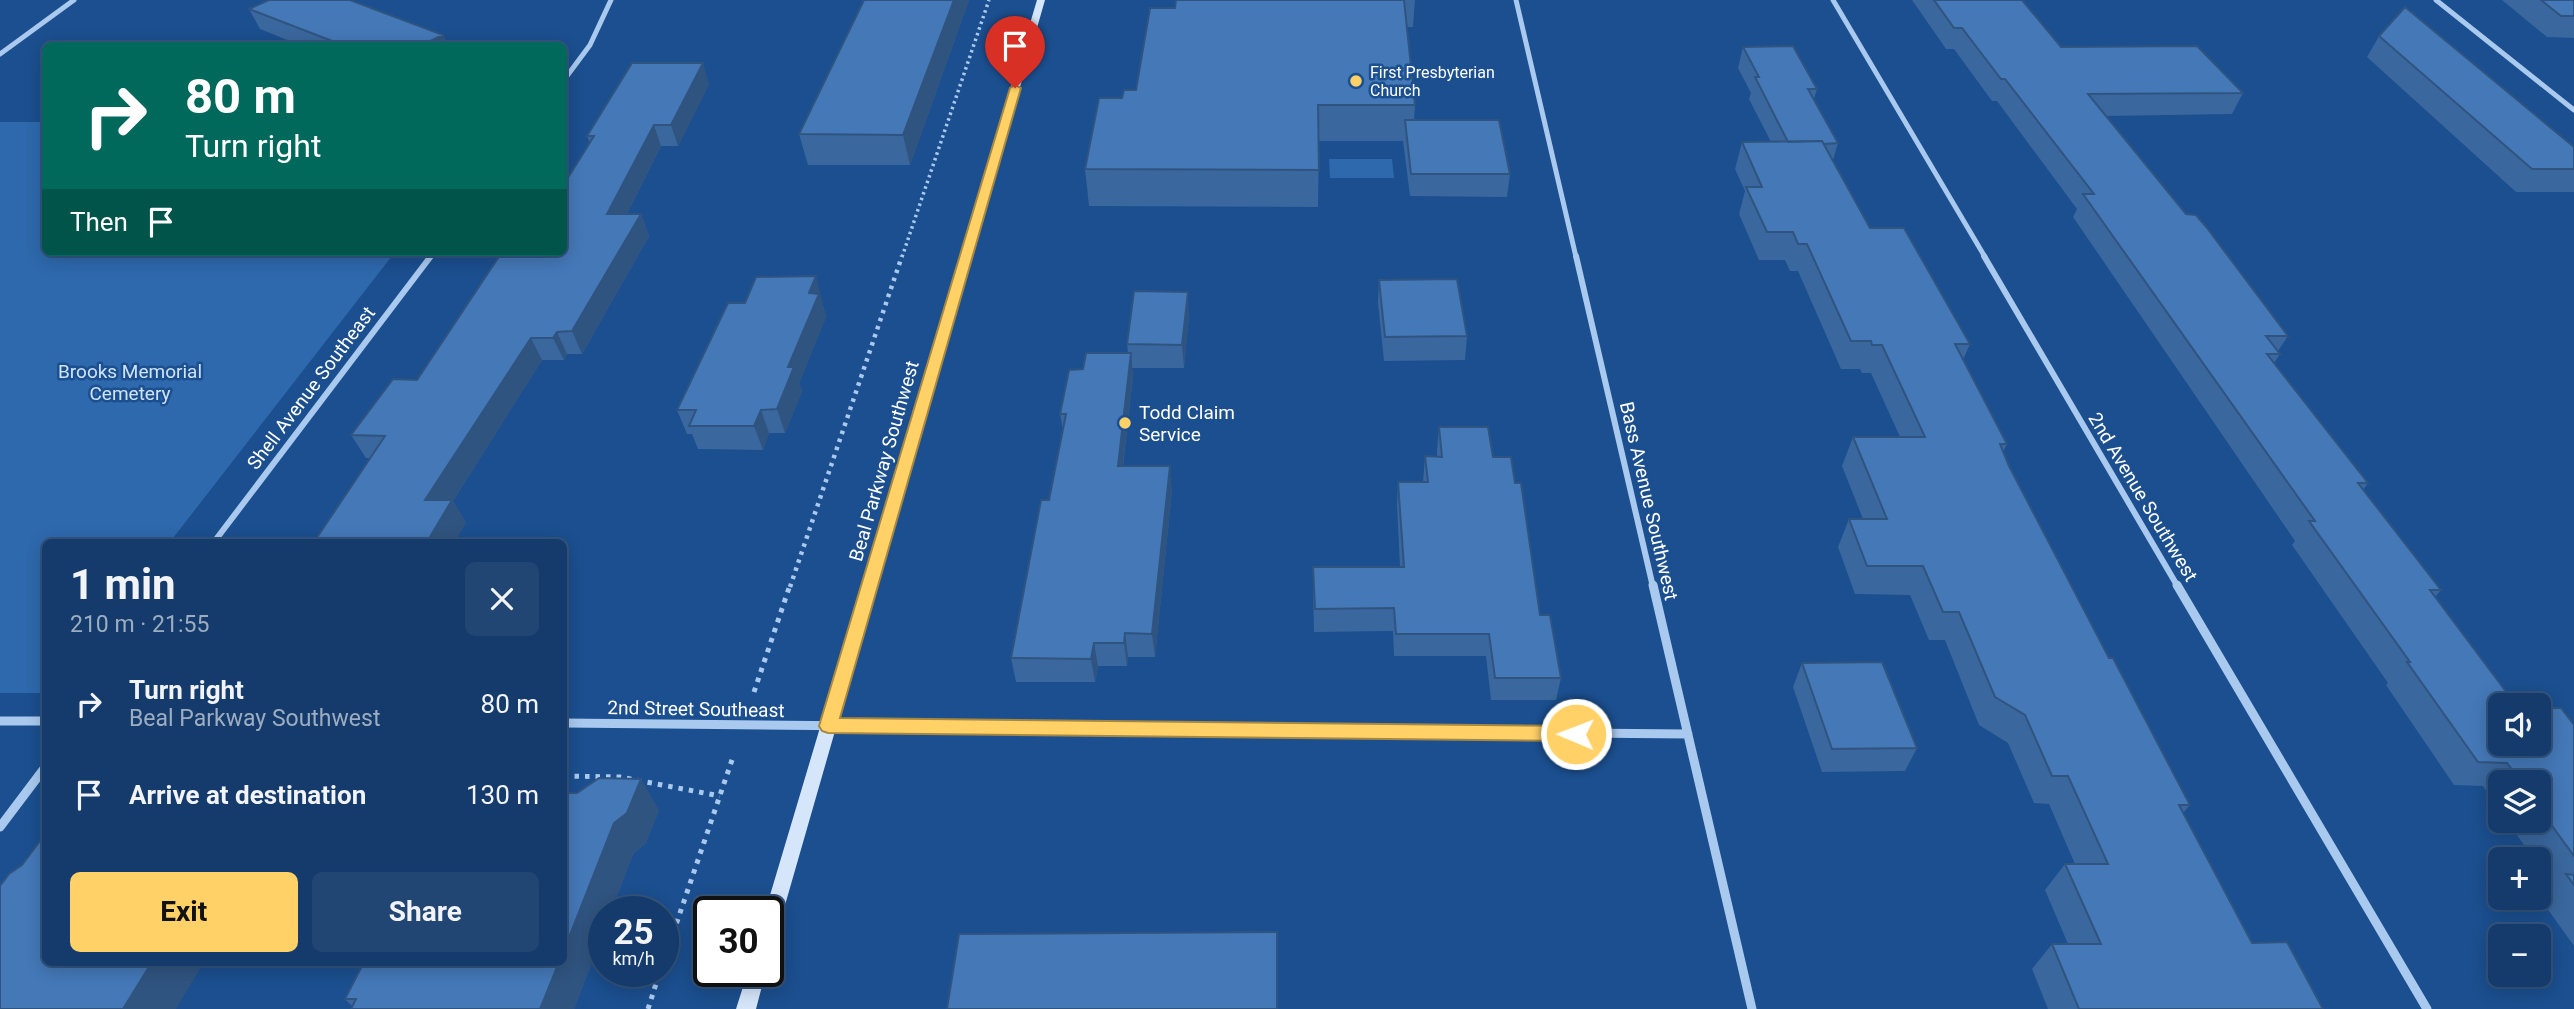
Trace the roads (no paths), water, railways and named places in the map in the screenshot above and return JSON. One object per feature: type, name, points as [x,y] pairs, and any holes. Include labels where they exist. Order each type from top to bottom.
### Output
[{"type":"main road","name":"Beal Parkway Southwest","points":[[779,896],[1041,0]]},
{"type":"main road","points":[[746,1009],[752,987]]},
{"type":"street","points":[[0,54],[74,0]]},
{"type":"street","points":[[567,76],[590,45],[611,0]]},
{"type":"street","name":"Bass Avenue Southwest","points":[[1516,0],[1752,1009]]},
{"type":"street","name":"2nd Avenue Southwest","points":[[1833,0],[2427,1009]]},
{"type":"street","points":[[2436,0],[2574,110]]},
{"type":"street","name":"Shell Avenue Southeast","points":[[216,539],[431,256]]},
{"type":"street","points":[[0,721],[42,721]]},
{"type":"street","name":"2nd Street Southeast","points":[[567,723],[1688,734]]},
{"type":"street","points":[[0,827],[42,771]]},
{"type":"place","name":"First Presbyterian Church","points":[[1356,81]]},
{"type":"place","name":"Todd Claim Service","points":[[1125,423]]},
{"type":"park label","name":"Brooks Memorial Cemetery","points":[[130,382]]}]
